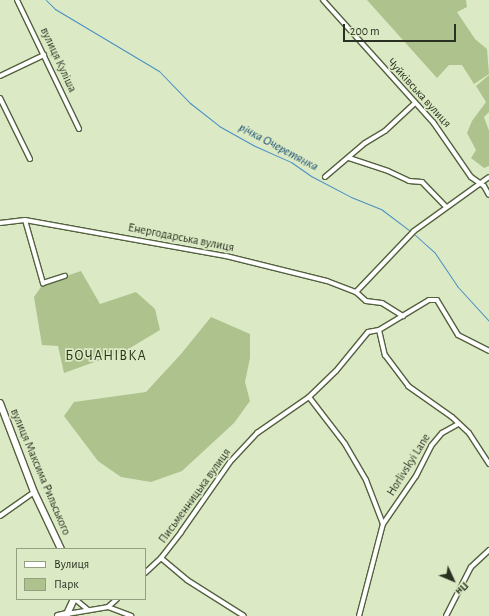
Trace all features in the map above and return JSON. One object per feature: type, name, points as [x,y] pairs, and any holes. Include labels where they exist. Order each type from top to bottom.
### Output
[{"type":"main road","name":"вулиця Максима Рильського","points":[[0,403],[34,492],[61,548]]},
{"type":"main road","points":[[58,616],[67,614],[74,600]]},
{"type":"street","name":"вулиця Куліша","points":[[18,0],[79,129]]},
{"type":"street","name":"Чуйківська вулиця","points":[[323,0],[451,144],[471,177],[480,183],[489,195]]},
{"type":"street","points":[[0,76],[44,55]]},
{"type":"street","points":[[0,98],[30,159]]},
{"type":"street","points":[[325,177],[349,158],[365,142],[385,131],[415,104]]},
{"type":"street","points":[[349,158],[388,171],[409,181],[422,182],[446,207]]},
{"type":"street","points":[[356,292],[414,231],[489,177]]},
{"type":"street","points":[[26,220],[43,283],[65,276]]},
{"type":"street","name":"Енергодарська вулиця","points":[[0,223],[26,220],[226,256],[327,281],[356,292],[366,301],[382,303],[403,316]]},
{"type":"street","name":"Письменницька вулиця","points":[[146,572],[161,558],[230,462],[257,433],[309,397],[336,372],[368,332],[379,330],[429,300],[437,300],[443,306],[458,335],[489,351]]},
{"type":"street","points":[[379,330],[385,355],[408,386],[469,433],[489,464]]},
{"type":"street","points":[[309,397],[345,444],[366,480],[382,524]]},
{"type":"street","name":"Horlivskyi Lane","points":[[359,616],[382,524],[416,476],[430,446],[442,433],[458,424]]},
{"type":"street","points":[[0,516],[34,492]]},
{"type":"street","points":[[446,616],[471,567],[489,550]]},
{"type":"street","points":[[161,558],[187,580],[244,616]]},
{"type":"street","points":[[75,600],[87,609]]},
{"type":"street","points":[[108,607],[116,600]]},
{"type":"street","points":[[67,614],[87,609],[108,607],[131,616]]},
{"type":"green space","points":[[367,0],[466,0],[467,7],[457,12],[475,39],[487,49],[489,74],[474,84],[462,65],[449,65],[437,78]]},
{"type":"green space","points":[[489,75],[489,112],[484,117],[489,131],[489,166],[484,168],[471,158],[476,150],[467,133],[472,121],[486,102],[476,86]]},
{"type":"green space","points":[[81,271],[100,304],[136,292],[155,309],[160,330],[125,351],[64,373],[58,346],[42,345],[34,297],[43,284]]},
{"type":"green space","points":[[211,317],[250,334],[250,358],[245,382],[250,401],[234,423],[182,471],[151,482],[121,477],[98,461],[64,416],[74,402],[146,392],[181,354]]},
{"type":"waterway","name":"річка Очеретянка","points":[[46,0],[55,9],[159,71],[190,103],[219,126],[255,146],[291,162],[311,176],[351,197],[381,209],[411,232]]},
{"type":"waterway","name":"річка Очеретянка","points":[[414,234],[435,253],[457,286],[489,321]]},
{"type":"district","name":"БОЧАНІВКА","points":[[106,356]]}]
